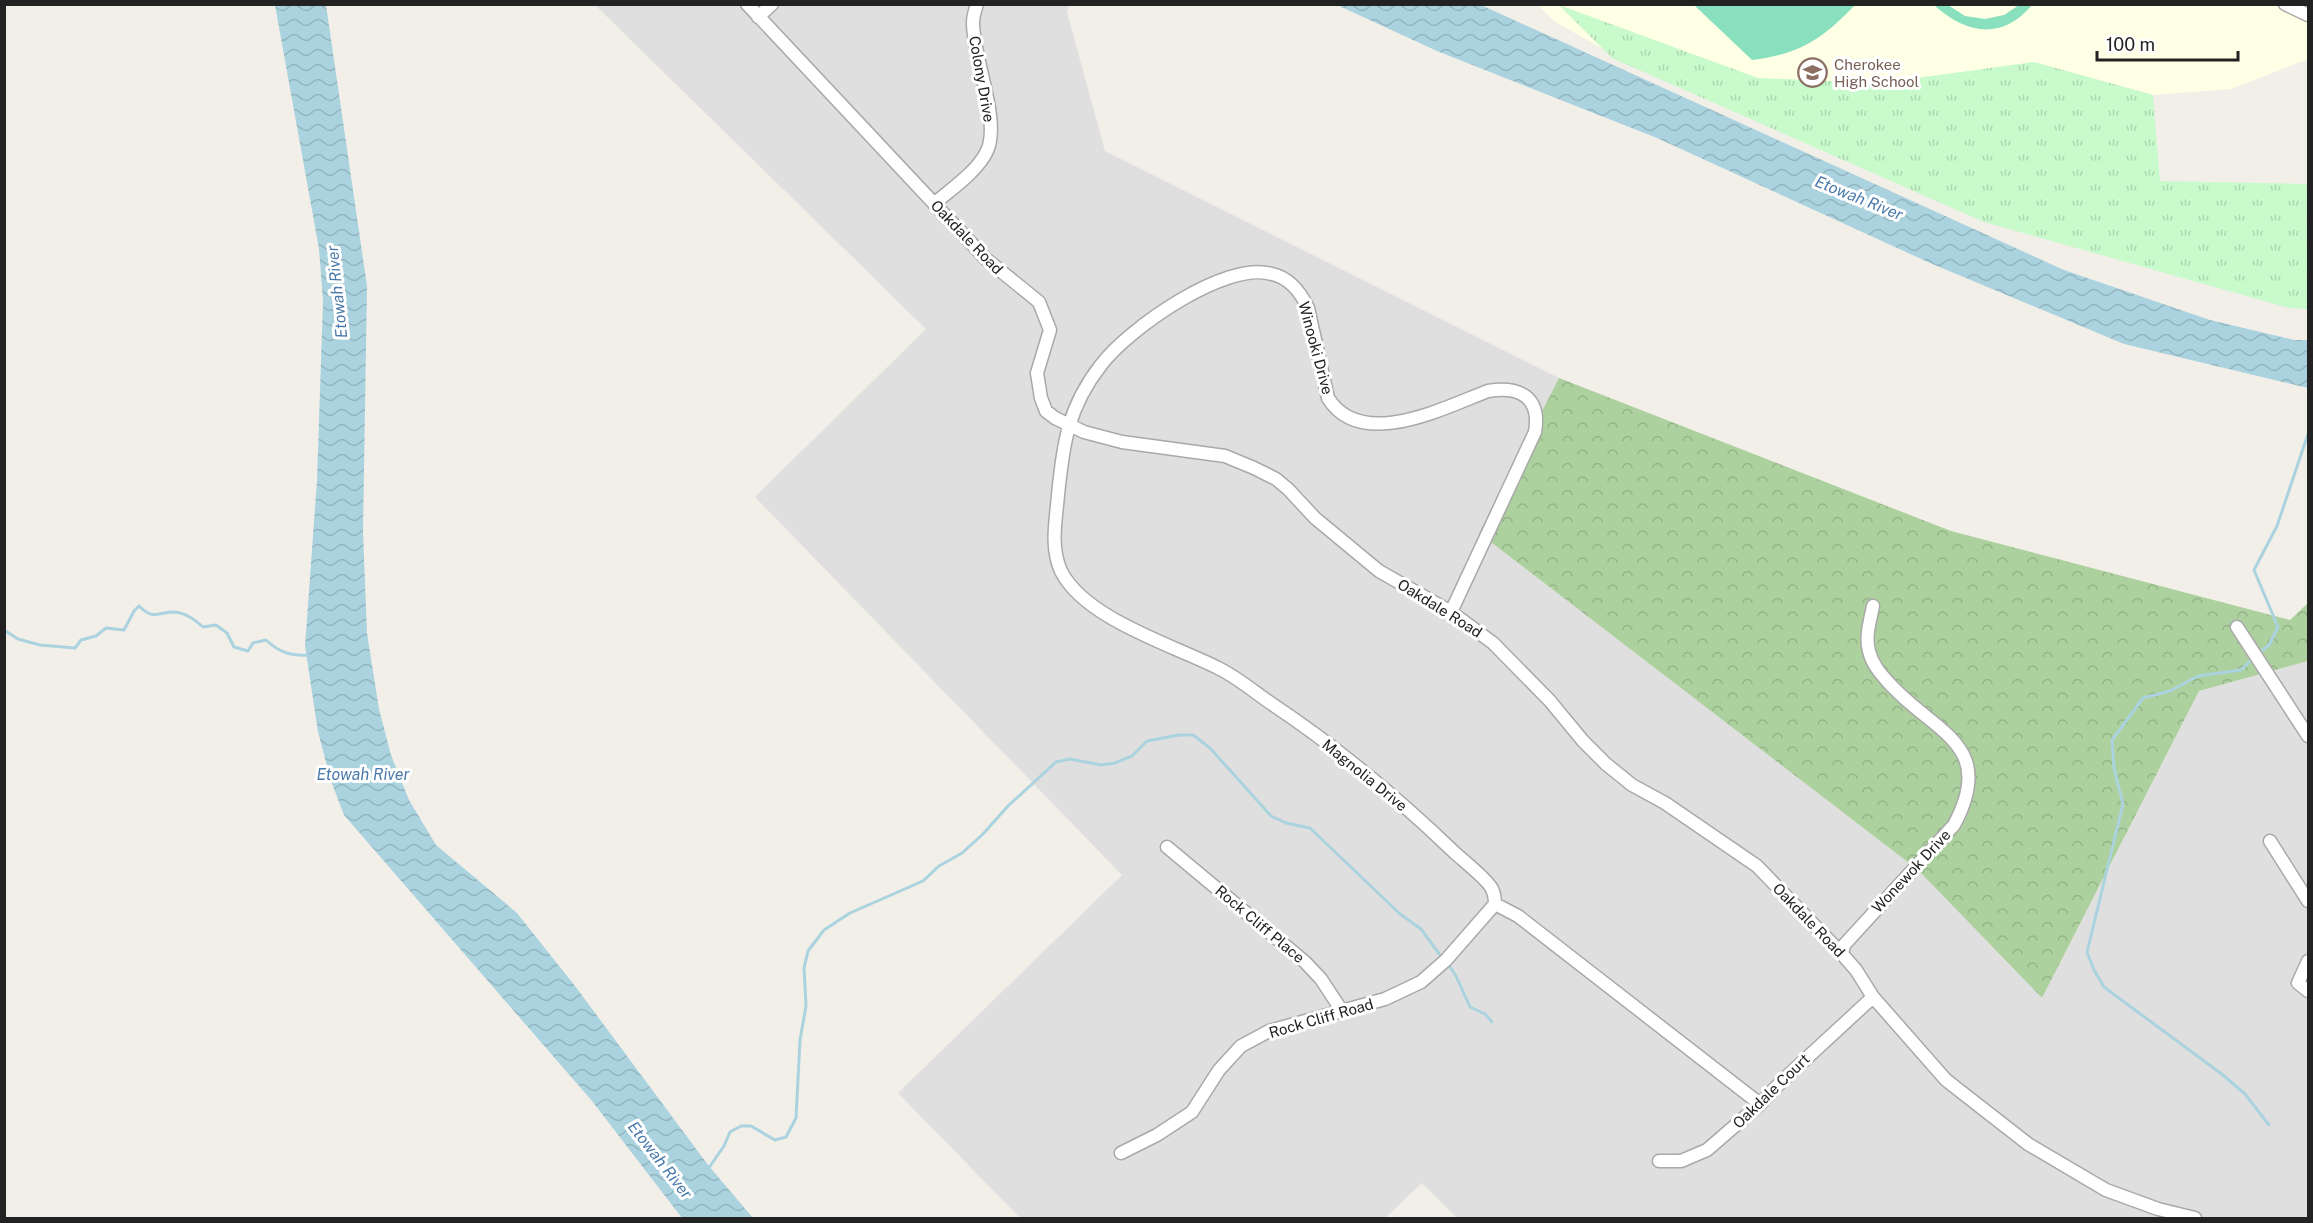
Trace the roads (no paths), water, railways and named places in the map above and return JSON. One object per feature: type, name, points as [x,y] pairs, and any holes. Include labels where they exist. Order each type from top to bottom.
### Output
[{"type":"street","name":"Oakdale Road","points":[[747,4],[994,268],[1040,302],[1050,330],[1037,372],[1041,398],[1046,411],[1084,432],[1122,442],[1225,456],[1254,468],[1288,489],[1315,518],[1379,571],[1450,612],[1493,642],[1550,701],[1583,741],[1632,785],[1665,803],[1757,866],[1842,954],[1856,970],[1873,997],[1946,1080],[2028,1144],[2106,1190],[2158,1209],[2195,1218]]},
{"type":"street","points":[[758,17],[772,4]]},
{"type":"street","name":"Colony Drive","points":[[934,204],[973,169],[987,152],[991,138],[991,119],[977,55],[973,21],[977,4]]},
{"type":"street","points":[[2285,4],[2308,15]]},
{"type":"street","name":"Winooki Drive","points":[[1068,424],[1080,398],[1100,365],[1140,327],[1191,294],[1233,277],[1254,273],[1271,273],[1295,287],[1303,297],[1308,308],[1328,398],[1345,417],[1368,424],[1400,421],[1427,414],[1488,391],[1506,389],[1515,391],[1530,400],[1535,407],[1537,414],[1535,432],[1450,612]]},
{"type":"street","name":"Magnolia Drive","points":[[1068,424],[1062,451],[1054,543],[1062,572],[1076,591],[1105,614],[1177,651],[1218,667],[1309,729],[1367,774],[1426,825],[1492,888],[1496,904]]},
{"type":"street","name":"Wonewok Drive","points":[[1842,954],[1844,945],[1954,825],[1961,812],[1969,784],[1969,769],[1965,756],[1958,746],[1945,731],[1905,701],[1876,668],[1869,653],[1867,636],[1873,606]]},
{"type":"street","points":[[2237,627],[2308,736]]},
{"type":"street","points":[[2270,841],[2308,901]]},
{"type":"street","name":"Rock Cliff Place","points":[[1167,847],[1305,962],[1321,979],[1342,1011]]},
{"type":"street","points":[[1496,904],[1518,916],[1760,1104]]},
{"type":"street","name":"Rock Cliff Road","points":[[1121,1153],[1157,1135],[1192,1112],[1219,1070],[1241,1046],[1269,1031],[1385,999],[1421,982],[1446,960],[1496,904]]},
{"type":"street","points":[[2308,961],[2298,983],[2308,991]]},
{"type":"street","name":"Oakdale Court","points":[[1659,1161],[1682,1161],[1707,1150],[1760,1104],[1782,1080],[1873,997]]},
{"type":"water","name":"Etowah River","points":[[275,5],[326,5],[367,286],[363,532],[367,633],[379,709],[391,755],[409,800],[436,845],[517,913],[575,986],[708,1165],[753,1218],[682,1218],[592,1101],[344,815],[331,781],[318,732],[305,646],[317,481],[323,301],[319,249]]},
{"type":"water","name":"Etowah River","points":[[1337,5],[1481,5],[2064,270],[2210,320],[2294,340],[2308,340],[2308,388],[2124,344],[1930,263],[1657,138],[1437,51]]},
{"type":"waterway","points":[[2262,651],[2269,645],[2278,627],[2254,570],[2277,526],[2308,434]]},
{"type":"waterway","points":[[4,630],[18,639],[40,645],[75,648],[81,640],[96,636],[106,628],[124,630],[139,606],[152,614],[181,613],[203,627],[216,625],[227,633],[234,647],[248,651],[253,643],[266,640],[286,653],[309,655]]},
{"type":"waterway","points":[[2250,661],[2241,670],[2198,676],[2170,691],[2143,698],[2112,740],[2114,768],[2123,804],[2087,952],[2104,987],[2223,1075],[2245,1094],[2269,1125]]},
{"type":"waterway","points":[[708,1169],[724,1146],[730,1132],[741,1126],[751,1126],[775,1140],[786,1137],[796,1118],[800,1040],[806,1006],[804,968],[808,951],[824,930],[850,913],[923,881],[939,866],[962,853],[1056,762],[1070,759],[1101,765],[1115,763],[1132,756],[1147,741],[1179,735],[1193,735],[1210,748],[1271,816],[1286,823],[1310,828],[1400,914],[1421,929],[1440,955]]},
{"type":"waterway","points":[[1450,967],[1470,1007],[1485,1014],[1492,1022]]},
{"type":"place","name":"Cherokee High School","points":[[1813,73]]}]
